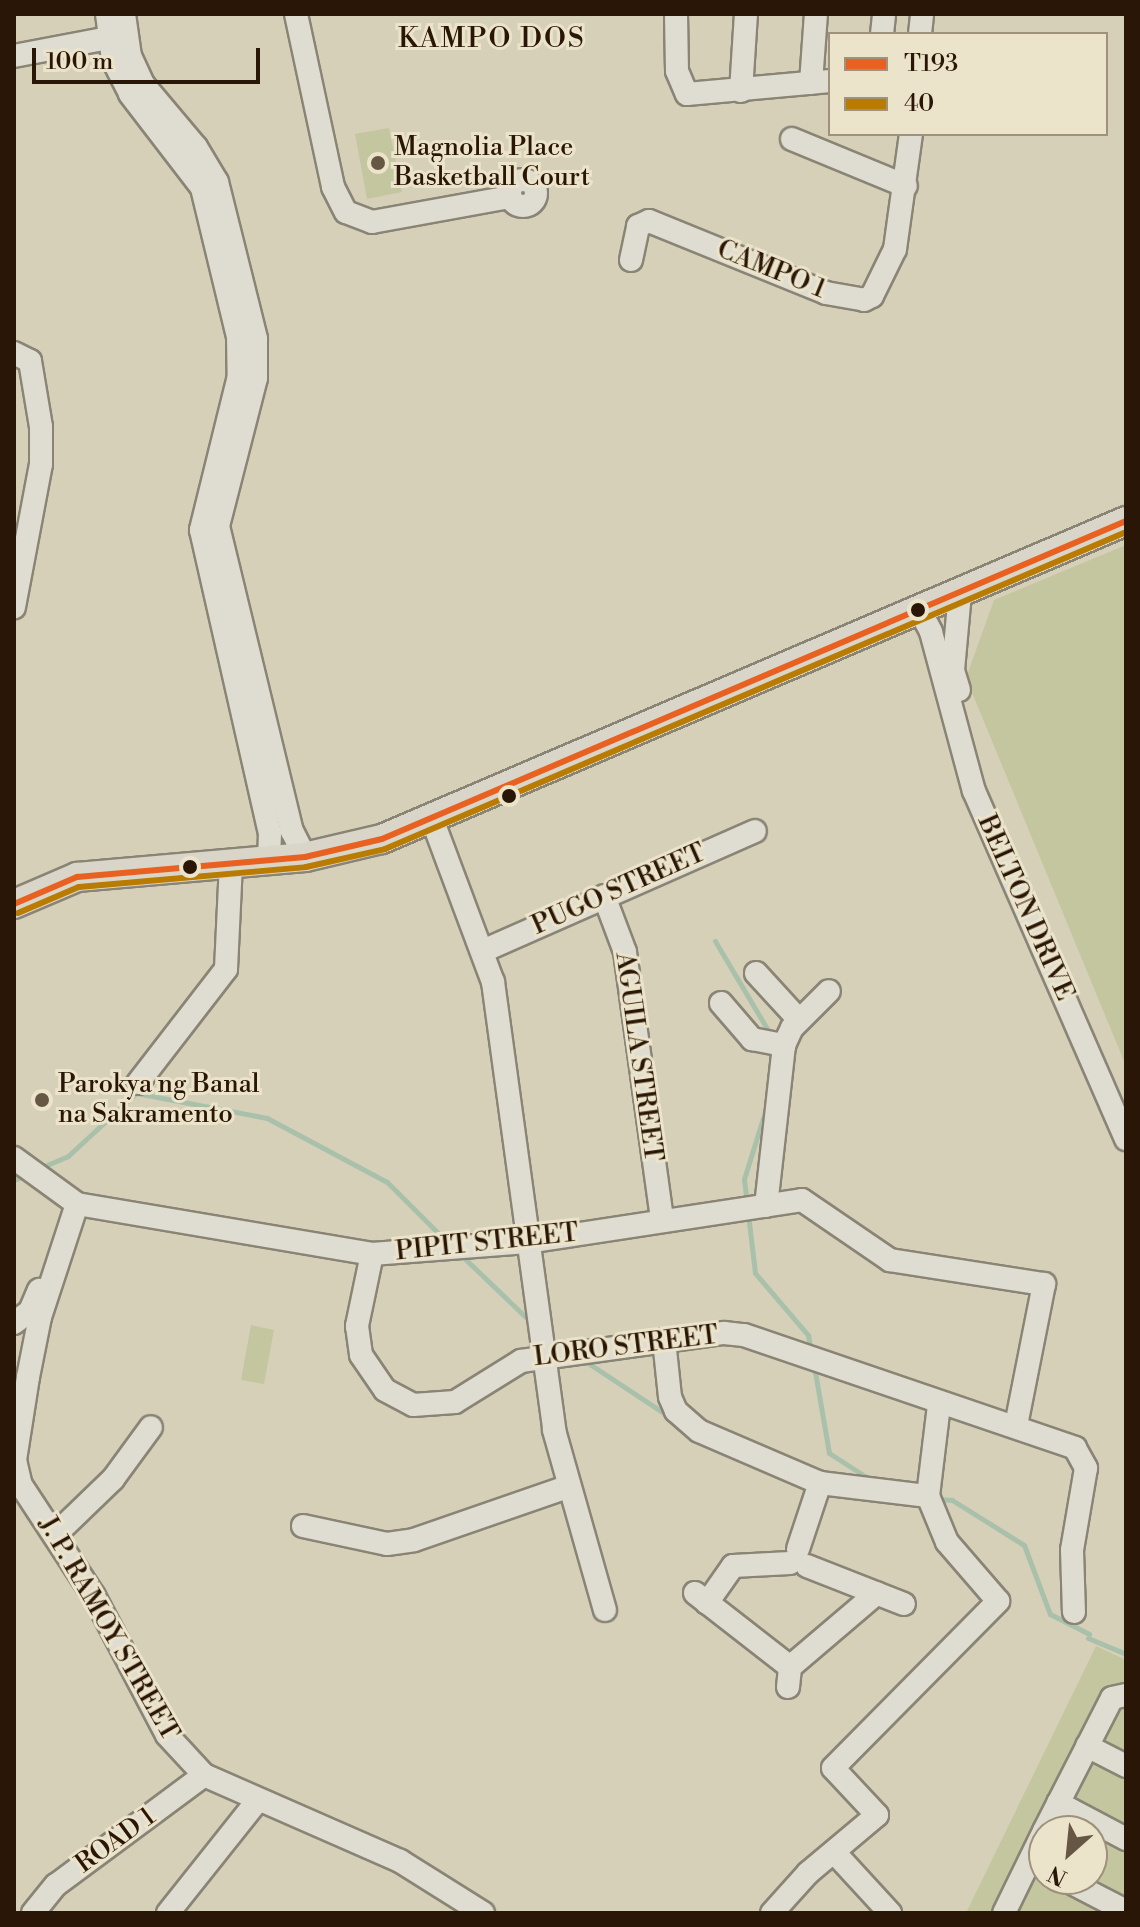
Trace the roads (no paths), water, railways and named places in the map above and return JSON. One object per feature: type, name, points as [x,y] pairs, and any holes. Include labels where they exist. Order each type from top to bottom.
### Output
[{"type":"main road","points":[[16,896],[77,877],[305,857],[382,839],[1126,521]]},
{"type":"street","points":[[107,14],[108,38],[130,94],[217,182],[256,339],[218,526],[292,831],[305,857]]},
{"type":"street","points":[[124,14],[130,56],[143,84],[189,152]]},
{"type":"street","points":[[296,14],[333,187],[346,212],[372,222],[510,197]]},
{"type":"street","points":[[676,14],[677,71],[687,94],[821,82],[816,14]]},
{"type":"street","points":[[741,91],[746,14]]},
{"type":"street","points":[[14,56],[108,38]]},
{"type":"street","name":"CAMPO 1","points":[[631,260],[638,226],[649,221],[826,293],[864,300],[872,296],[895,249],[911,136]]},
{"type":"street","points":[[792,139],[906,186]]},
{"type":"street","points":[[14,353],[30,361],[38,389],[41,464],[23,513],[14,607]]},
{"type":"street","points":[[248,377],[201,530],[270,833],[269,860]]},
{"type":"street","name":"BELTON DRIVE","points":[[960,593],[945,641],[946,671],[988,789],[998,830],[1126,1139]]},
{"type":"street","name":"BELTON DRIVE","points":[[919,609],[945,641]]},
{"type":"street","points":[[432,819],[493,982],[543,1357],[567,1487],[605,1610]]},
{"type":"street","name":"BELTON DRIVE","points":[[998,830],[1126,1101]]},
{"type":"street","name":"PUGO STREET","points":[[483,951],[755,831]]},
{"type":"street","points":[[138,1083],[226,969],[231,862]]},
{"type":"street","name":"AGUILA STREET","points":[[604,896],[625,952],[662,1220]]},
{"type":"street","points":[[756,973],[799,1020]]},
{"type":"street","points":[[761,1208],[784,1045],[799,1020],[829,991]]},
{"type":"street","points":[[721,1003],[752,1039],[784,1045]]},
{"type":"street","points":[[14,1158],[77,1204]]},
{"type":"street","name":"PIPIT STREET","points":[[77,1204],[372,1254],[528,1242],[662,1220],[761,1208],[777,1201],[811,1204],[890,1260],[1044,1284],[1016,1426]]},
{"type":"street","name":"J. P. RAMOY STREET","points":[[77,1204],[37,1332],[15,1460],[21,1485],[94,1596],[154,1715],[204,1775],[400,1861],[473,1910]]},
{"type":"street","name":"LORO STREET","points":[[372,1254],[357,1337],[370,1374],[393,1395],[424,1408],[444,1406],[472,1393],[508,1366],[543,1357],[664,1340],[744,1335],[939,1405],[1016,1426],[1030,1437],[1075,1448],[1086,1468],[1072,1550],[1074,1612]]},
{"type":"street","points":[[14,1323],[30,1311],[57,1263]]},
{"type":"street","points":[[664,1340],[670,1397],[686,1421],[738,1451],[824,1484],[928,1496]]},
{"type":"street","points":[[772,1913],[877,1815],[833,1768],[998,1601],[947,1542],[928,1496],[939,1405]]},
{"type":"street","points":[[55,1535],[113,1479],[151,1427]]},
{"type":"street","points":[[800,1557],[824,1484]]},
{"type":"street","points":[[303,1526],[387,1544],[414,1540],[567,1487]]},
{"type":"street","points":[[877,1593],[789,1677],[701,1598],[733,1566],[800,1557],[904,1604]]},
{"type":"street","points":[[1052,1815],[1112,1698],[1126,1695]]},
{"type":"street","points":[[1087,1746],[1126,1766]]},
{"type":"street","name":"ROAD 1","points":[[33,1913],[56,1885],[204,1775]]},
{"type":"street","points":[[168,1913],[258,1800]]},
{"type":"street","points":[[1058,1803],[1126,1839]]},
{"type":"street","points":[[834,1852],[890,1913]]},
{"type":"street","points":[[1004,1913],[1028,1878]]},
{"type":"street","points":[[1095,1895],[1126,1911]]},
{"type":"waterway","points":[[715,941],[772,1037]]},
{"type":"waterway","points":[[40,1168],[68,1156],[136,1093],[267,1118],[387,1182],[445,1240]]},
{"type":"waterway","points":[[747,1204],[744,1179],[768,1102]]},
{"type":"waterway","points":[[14,1180],[28,1174]]},
{"type":"waterway","points":[[748,1214],[755,1273],[808,1335],[811,1352]]},
{"type":"waterway","points":[[461,1255],[532,1323]]},
{"type":"waterway","points":[[582,1359],[670,1417]]},
{"type":"waterway","points":[[814,1366],[829,1453],[871,1480]]},
{"type":"waterway","points":[[935,1499],[952,1500],[1024,1545],[1050,1614],[1089,1634]]},
{"type":"waterway","points":[[1088,1638],[1126,1654]]},
{"type":"place","name":"Magnolia Place Basketball Court","points":[[378,163]]},
{"type":"place","name":"Parokya ng Banal na Sakramento","points":[[42,1100]]},
{"type":"district","name":"KAMPO DOS","points":[[492,39]]}]
